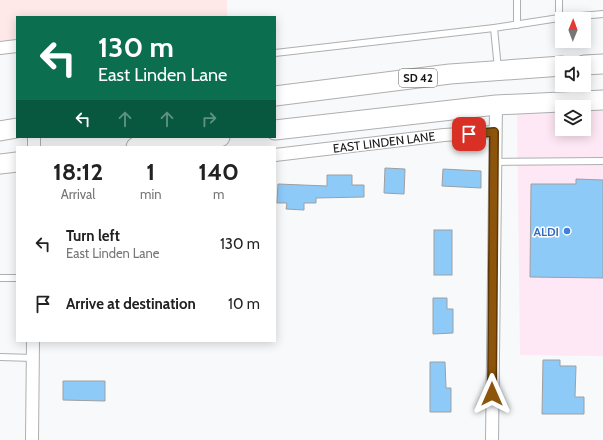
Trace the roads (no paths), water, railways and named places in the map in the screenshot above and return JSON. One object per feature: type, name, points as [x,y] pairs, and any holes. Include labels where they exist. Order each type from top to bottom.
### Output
[{"type":"main road","points":[[591,65],[603,64]]},
{"type":"main road","name":"SD 42","points":[[276,96],[450,74],[555,67]]},
{"type":"main road","points":[[276,130],[496,105],[603,100]]},
{"type":"main road","points":[[0,130],[16,128]]},
{"type":"main road","points":[[144,146],[212,138]]},
{"type":"main road","points":[[0,164],[16,162]]},
{"type":"street","points":[[0,48],[16,46]]},
{"type":"street","points":[[492,440],[494,132],[496,105]]},
{"type":"street","name":"EAST LINDEN LANE","points":[[276,155],[444,135],[494,132]]},
{"type":"street","points":[[32,440],[33,342]]},
{"type":"lane","points":[[516,25],[517,0]]},
{"type":"lane","points":[[559,0],[559,12]]},
{"type":"lane","points":[[591,15],[603,14]]},
{"type":"lane","points":[[276,53],[494,28],[555,19]]},
{"type":"lane","points":[[494,28],[498,71]]},
{"type":"lane","points":[[494,162],[603,161]]},
{"type":"lane","points":[[0,278],[16,278]]},
{"type":"lane","points":[[0,357],[33,358]]},
{"type":"place","name":"ALDI","points":[[567,231]]}]
